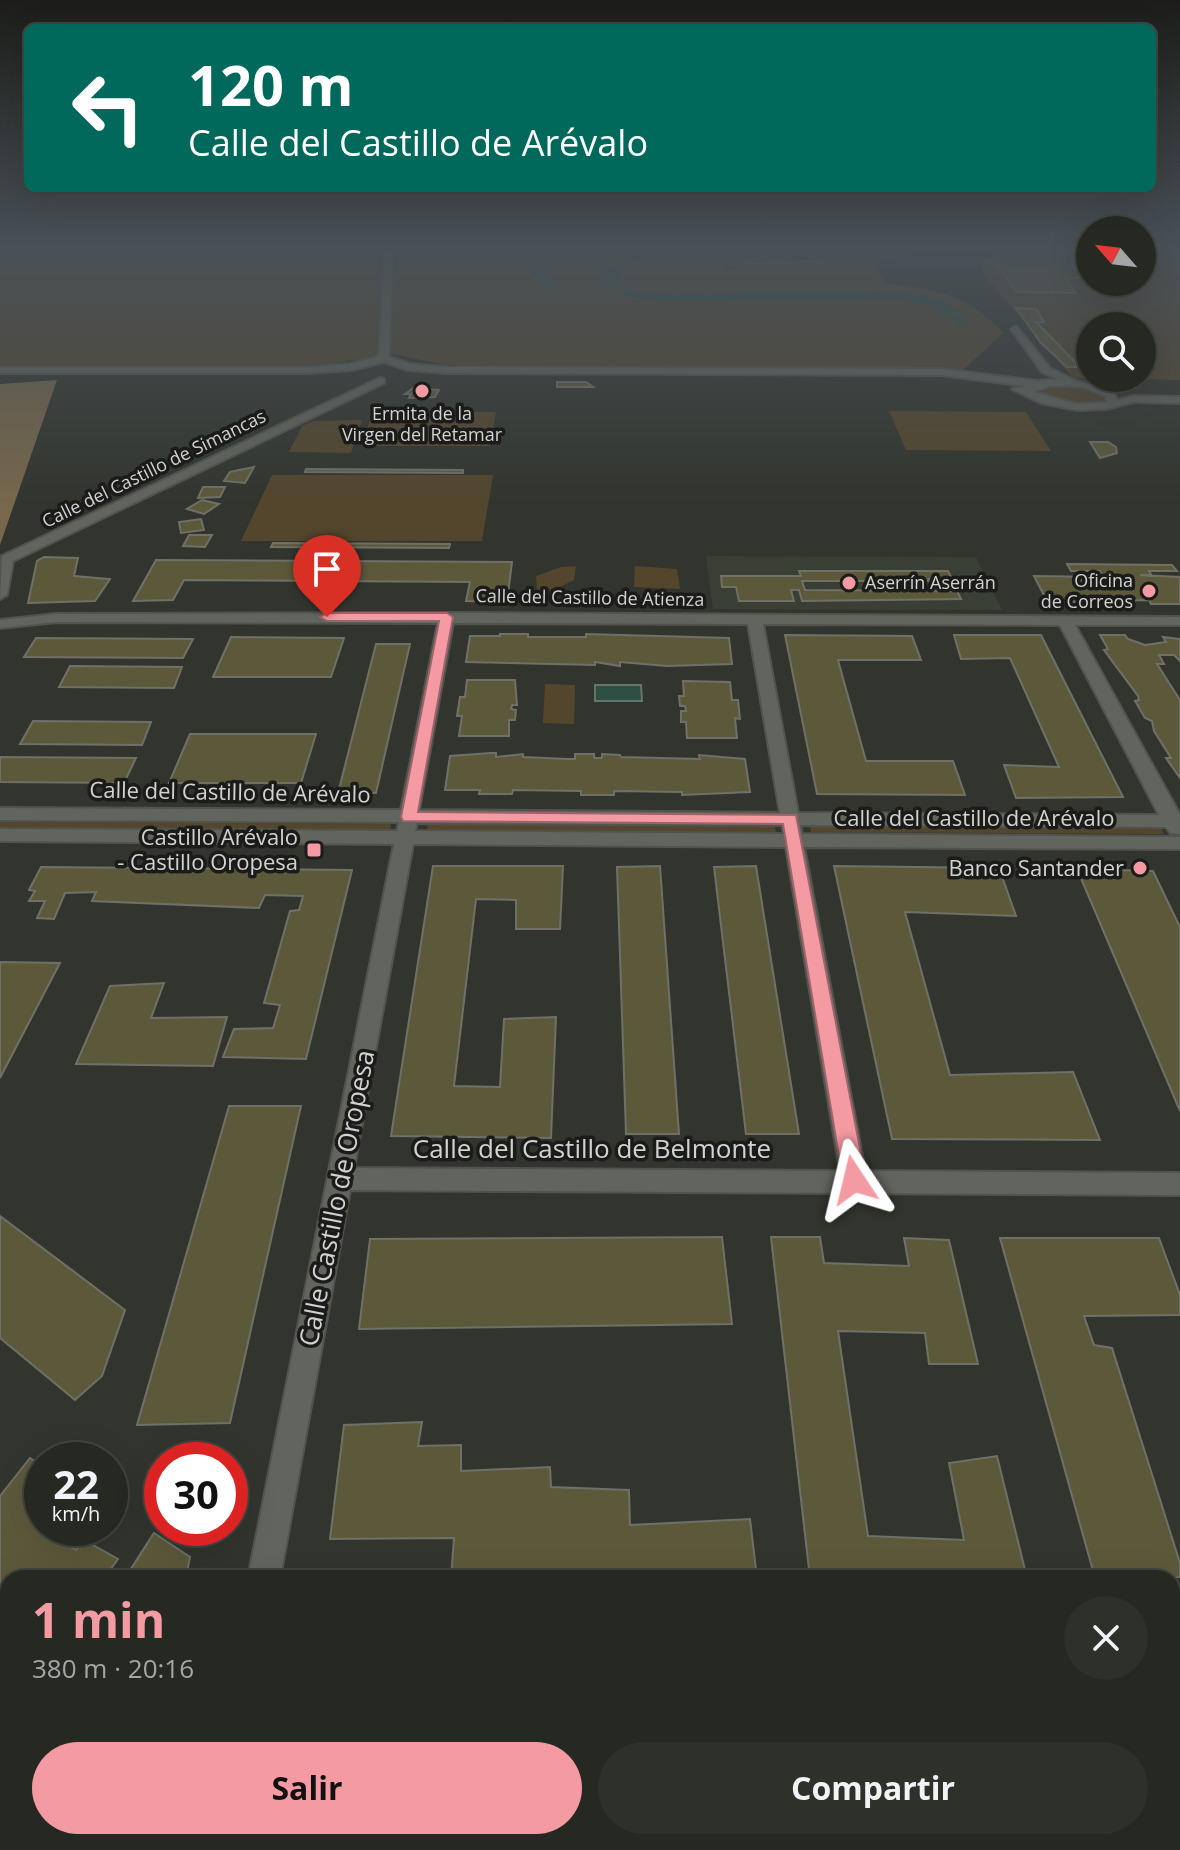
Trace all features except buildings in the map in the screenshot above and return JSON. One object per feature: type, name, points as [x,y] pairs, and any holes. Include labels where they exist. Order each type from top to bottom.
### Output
[{"type":"street","points":[[384,359],[385,332]]},
{"type":"street","points":[[1018,332],[1046,370],[1076,384]]},
{"type":"street","points":[[355,374],[365,361],[384,359],[408,367],[446,370],[941,372],[1035,387]]},
{"type":"street","points":[[397,378],[408,367]]},
{"type":"street","points":[[1046,370],[1035,387],[1035,397],[1062,405],[1090,407],[1180,397]]},
{"type":"street","points":[[0,372],[355,374],[380,381],[397,378],[942,378],[1035,387],[1076,384]]},
{"type":"street","name":"Calle del Castillo de Simancas","points":[[350,394],[355,374]]},
{"type":"street","name":"Calle del Castillo de Simancas","points":[[0,595],[7,559],[380,381]]},
{"type":"street","points":[[1106,392],[1113,403]]},
{"type":"street","points":[[1125,392],[1180,397]]},
{"type":"street","name":"Calle del Castillo de Atienza","points":[[0,624],[56,618],[447,617],[1180,621]]},
{"type":"street","name":"Calle Castillo de Oropesa","points":[[266,1570],[447,617]]},
{"type":"street","points":[[755,620],[854,1180]]},
{"type":"street","points":[[1065,620],[1177,826]]},
{"type":"street","name":"Calle del Castillo de Arévalo","points":[[0,814],[407,828]]},
{"type":"street","name":"Calle del Castillo de Arévalo","points":[[0,835],[407,828],[792,830],[1177,826]]},
{"type":"street","name":"Calle del Castillo de Arévalo","points":[[792,830],[1180,843]]},
{"type":"street","name":"Calle del Castillo de Belmonte","points":[[341,1179],[1180,1184]]},
{"type":"shaded area","points":[[0,332],[1003,333],[962,371],[445,365],[394,354],[315,366],[0,366]]},
{"type":"shaded area","points":[[1034,332],[1076,332],[1076,378],[1073,378]]},
{"type":"shaded area","points":[[1156,332],[1180,332],[1180,380],[1156,380]]},
{"type":"shaded area","points":[[57,380],[0,545],[0,384]]},
{"type":"shaded area","points":[[1048,387],[1076,388],[1076,392],[1097,392],[1105,399],[1081,404],[1063,402],[1040,393]]},
{"type":"shaded area","points":[[889,411],[1026,412],[1051,451],[906,450]]},
{"type":"shaded area","points":[[373,412],[496,412],[490,446],[361,446]]},
{"type":"shaded area","points":[[362,420],[351,453],[289,452],[302,426],[313,421]]},
{"type":"shaded area","points":[[272,475],[493,475],[482,541],[241,541]]},
{"type":"shaded area","name":"Aserrín Aserrán","points":[[706,556],[976,557],[1002,610],[713,609]]},
{"type":"shaded area","points":[[576,566],[574,580],[558,588],[537,590],[536,576],[561,567]]},
{"type":"shaded area","points":[[635,566],[677,569],[680,589],[634,587]]},
{"type":"shaded area","points":[[545,684],[575,685],[574,724],[543,723]]},
{"type":"shaded area","points":[[595,685],[641,685],[642,701],[595,701]]},
{"type":"shaded area","points":[[0,822],[391,824],[390,831],[0,828]]},
{"type":"shaded area","points":[[428,824],[775,826],[776,833],[427,830]]},
{"type":"shaded area","points":[[810,826],[1161,828],[1164,834],[811,832]]},
{"type":"place","name":"Ermita de la Virgen del Retamar","points":[[422,391]]},
{"type":"place","name":"Aserrín Aserrán","points":[[849,583]]},
{"type":"place","name":"Oficina de Correos","points":[[1149,591]]},
{"type":"place","name":"Castillo Arévalo - Castillo Oropesa","points":[[314,850]]},
{"type":"place","name":"Banco Santander","points":[[1140,868]]},
{"type":"route","points":[[327,617],[447,617],[409,817],[790,819],[854,1180]]}]
